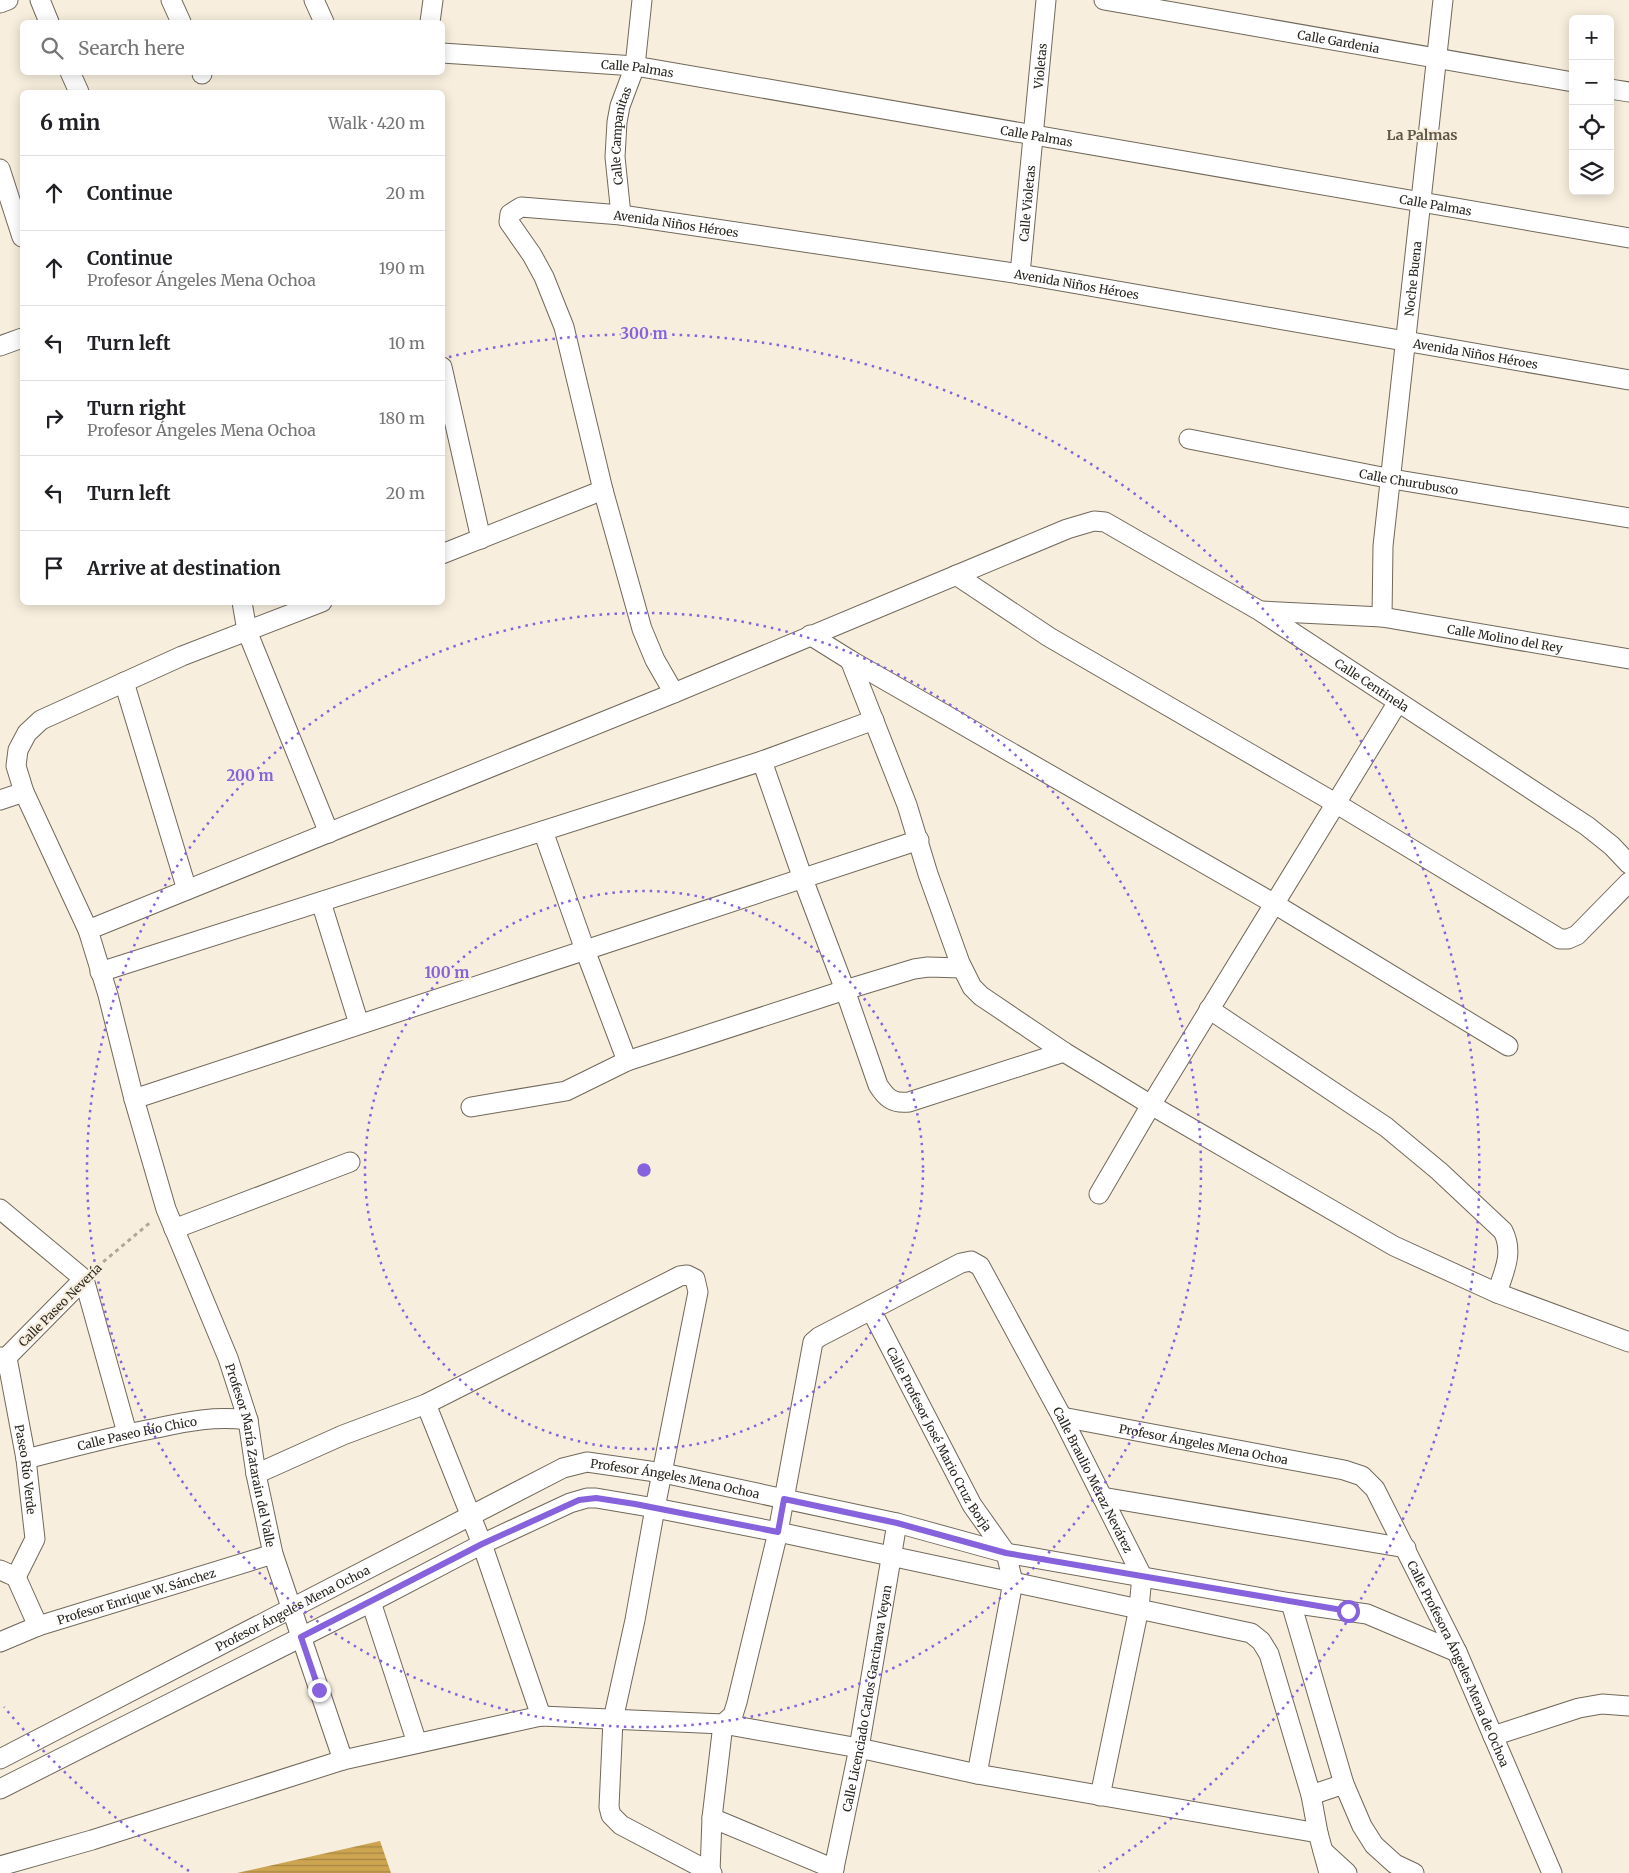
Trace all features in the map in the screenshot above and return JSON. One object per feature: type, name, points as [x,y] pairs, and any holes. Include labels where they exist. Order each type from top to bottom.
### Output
[{"type":"street","points":[[0,3],[8,0]]},
{"type":"street","points":[[40,0],[48,20]]},
{"type":"street","points":[[171,0],[180,20]]},
{"type":"street","points":[[314,0],[323,20]]},
{"type":"street","points":[[430,20],[433,0]]},
{"type":"street","name":"Calle Campanitas","points":[[621,215],[615,157],[616,122],[635,66],[642,0]]},
{"type":"street","name":"Violetas","points":[[1033,134],[1046,0]]},
{"type":"street","name":"Calle Gardenia","points":[[1104,0],[1569,81]]},
{"type":"street","name":"Noche Buena","points":[[1382,617],[1383,546],[1392,479],[1443,0]]},
{"type":"street","name":"Calle Palmas","points":[[445,53],[635,66],[1629,238]]},
{"type":"street","points":[[71,75],[78,90]]},
{"type":"street","points":[[1614,90],[1629,92]]},
{"type":"street","name":"Calle Violetas","points":[[1020,274],[1033,134]]},
{"type":"street","points":[[0,170],[20,230]]},
{"type":"street","name":"Avenida Niños Héroes","points":[[603,490],[564,327],[544,277],[532,254],[509,222],[510,214],[521,207],[621,215],[1020,274],[1629,380]]},
{"type":"street","points":[[0,346],[20,339]]},
{"type":"street","points":[[445,391],[449,423],[481,538]]},
{"type":"street","name":"Calle Churubusco","points":[[1189,438],[1392,479],[1629,518]]},
{"type":"street","points":[[445,553],[603,490],[642,629],[655,660],[674,693]]},
{"type":"street","name":"Calle Centinela","points":[[956,575],[1080,524],[1094,521],[1105,522],[1260,611],[1587,826],[1605,840],[1629,864]]},
{"type":"street","points":[[88,930],[674,693],[956,575],[1049,637],[1337,804],[1560,939],[1568,939],[1577,935],[1629,882]]},
{"type":"street","points":[[243,605],[247,631],[329,833]]},
{"type":"street","name":"Profesor María Zatarain del Valle","points":[[314,605],[182,656],[41,720],[27,734],[18,750],[16,766],[24,792],[88,930],[166,1209],[228,1358],[248,1420],[256,1474],[273,1554],[343,1760]]},
{"type":"street","name":"Calle Molino del Rey","points":[[1260,611],[1382,617],[1629,659]]},
{"type":"street","points":[[810,635],[850,660],[1273,904],[1508,1046]]},
{"type":"street","points":[[850,660],[919,840],[928,874],[962,968],[972,987],[981,996],[1064,1052],[1150,1105],[1394,1246],[1497,1293],[1629,1342]]},
{"type":"street","points":[[124,682],[187,890]]},
{"type":"street","points":[[1099,1194],[1150,1105],[1273,904],[1337,804],[1398,702]]},
{"type":"street","points":[[100,972],[762,762],[874,720]]},
{"type":"street","points":[[762,762],[802,879],[845,990],[878,1085],[884,1094],[892,1101],[908,1102],[1064,1052]]},
{"type":"street","points":[[0,800],[24,792]]},
{"type":"street","points":[[543,831],[627,1061]]},
{"type":"street","points":[[134,1099],[919,840]]},
{"type":"street","points":[[321,902],[359,1024]]},
{"type":"street","points":[[471,1108],[566,1091],[627,1061],[914,969],[928,967],[962,968]]},
{"type":"street","points":[[1209,1009],[1386,1126],[1439,1171],[1503,1231],[1508,1241],[1509,1251],[1497,1293]]},
{"type":"street","points":[[174,1229],[350,1162]]},
{"type":"street","points":[[0,1209],[84,1279],[127,1433]]},
{"type":"street","name":"Calle Braulio Meraz Nevárez","points":[[871,1310],[961,1263],[971,1261],[980,1266],[1062,1418],[1142,1576]]},
{"type":"street","points":[[256,1474],[343,1435],[426,1404],[680,1276],[692,1276],[697,1284],[698,1292],[635,1620],[613,1720],[609,1807],[611,1814],[621,1825],[711,1873],[712,1818],[723,1724],[733,1715],[739,1696],[778,1532],[813,1342],[871,1310]]},
{"type":"street","name":"Calle Paseo Nevería","points":[[2,1360],[84,1279]]},
{"type":"street","name":"Calle Profesor José Mario Cruz Borja","points":[[871,1310],[972,1505],[1006,1553],[1013,1582],[977,1774]]},
{"type":"street","name":"Paseo Río Verde","points":[[2,1360],[26,1458],[35,1539],[8,1573]]},
{"type":"street","points":[[426,1404],[482,1544],[541,1716]]},
{"type":"street","name":"Calle Paseo Río Chico","points":[[26,1458],[127,1433],[201,1419],[222,1417],[248,1420]]},
{"type":"street","name":"Profesor Ángeles Mena Ochoa","points":[[1062,1418],[1344,1470]]},
{"type":"street","name":"Profesor Ángeles Mena Ochoa","points":[[0,1759],[576,1463],[596,1462],[663,1473],[897,1523],[1006,1553],[1291,1603],[1367,1614],[1457,1652]]},
{"type":"street","name":"Calle Profesora Ángeles Mena de Ochoa","points":[[1344,1470],[1362,1476],[1375,1489],[1406,1548],[1457,1652],[1552,1873]]},
{"type":"street","points":[[1102,1497],[1406,1548]]},
{"type":"street","points":[[0,1789],[482,1544],[570,1503],[587,1498],[655,1508],[778,1532],[892,1558],[1139,1608],[1251,1633],[1261,1641],[1269,1654],[1311,1794],[1320,1842],[1329,1873]]},
{"type":"street","name":"Calle Licenciado Carlos Garcinava Veyan","points":[[833,1871],[859,1748],[897,1523]]},
{"type":"street","name":"Profesor Enrique W. Sánchez","points":[[0,1642],[38,1626],[273,1554]]},
{"type":"street","points":[[8,1573],[38,1626]]},
{"type":"street","points":[[1100,1796],[1139,1608],[1142,1576]]},
{"type":"street","points":[[371,1602],[417,1743]]},
{"type":"street","points":[[1291,1603],[1344,1784],[1362,1826],[1374,1845],[1395,1864],[1414,1873]]},
{"type":"street","points":[[1492,1736],[1578,1708],[1602,1704],[1629,1706]]},
{"type":"street","points":[[0,1866],[92,1840],[343,1760],[541,1716],[723,1724],[859,1748],[977,1774],[1100,1796],[1320,1842],[1347,1873]]},
{"type":"street","points":[[60,1729],[72,1754]]},
{"type":"street","points":[[1311,1794],[1344,1784]]},
{"type":"street","points":[[712,1818],[833,1871]]},
{"type":"path","name":"Calle Paseo Nevería","points":[[84,1279],[166,1209]]},
{"type":"shaded area","points":[[380,1841],[391,1873],[237,1873]]},
{"type":"district","name":"La Palmas","points":[[1422,135]]},
{"type":"route","points":[[319,1690],[301,1637],[482,1544],[570,1503],[587,1498],[655,1508],[778,1532],[784,1499],[897,1523],[1006,1553],[1291,1603],[1348,1611]]}]
